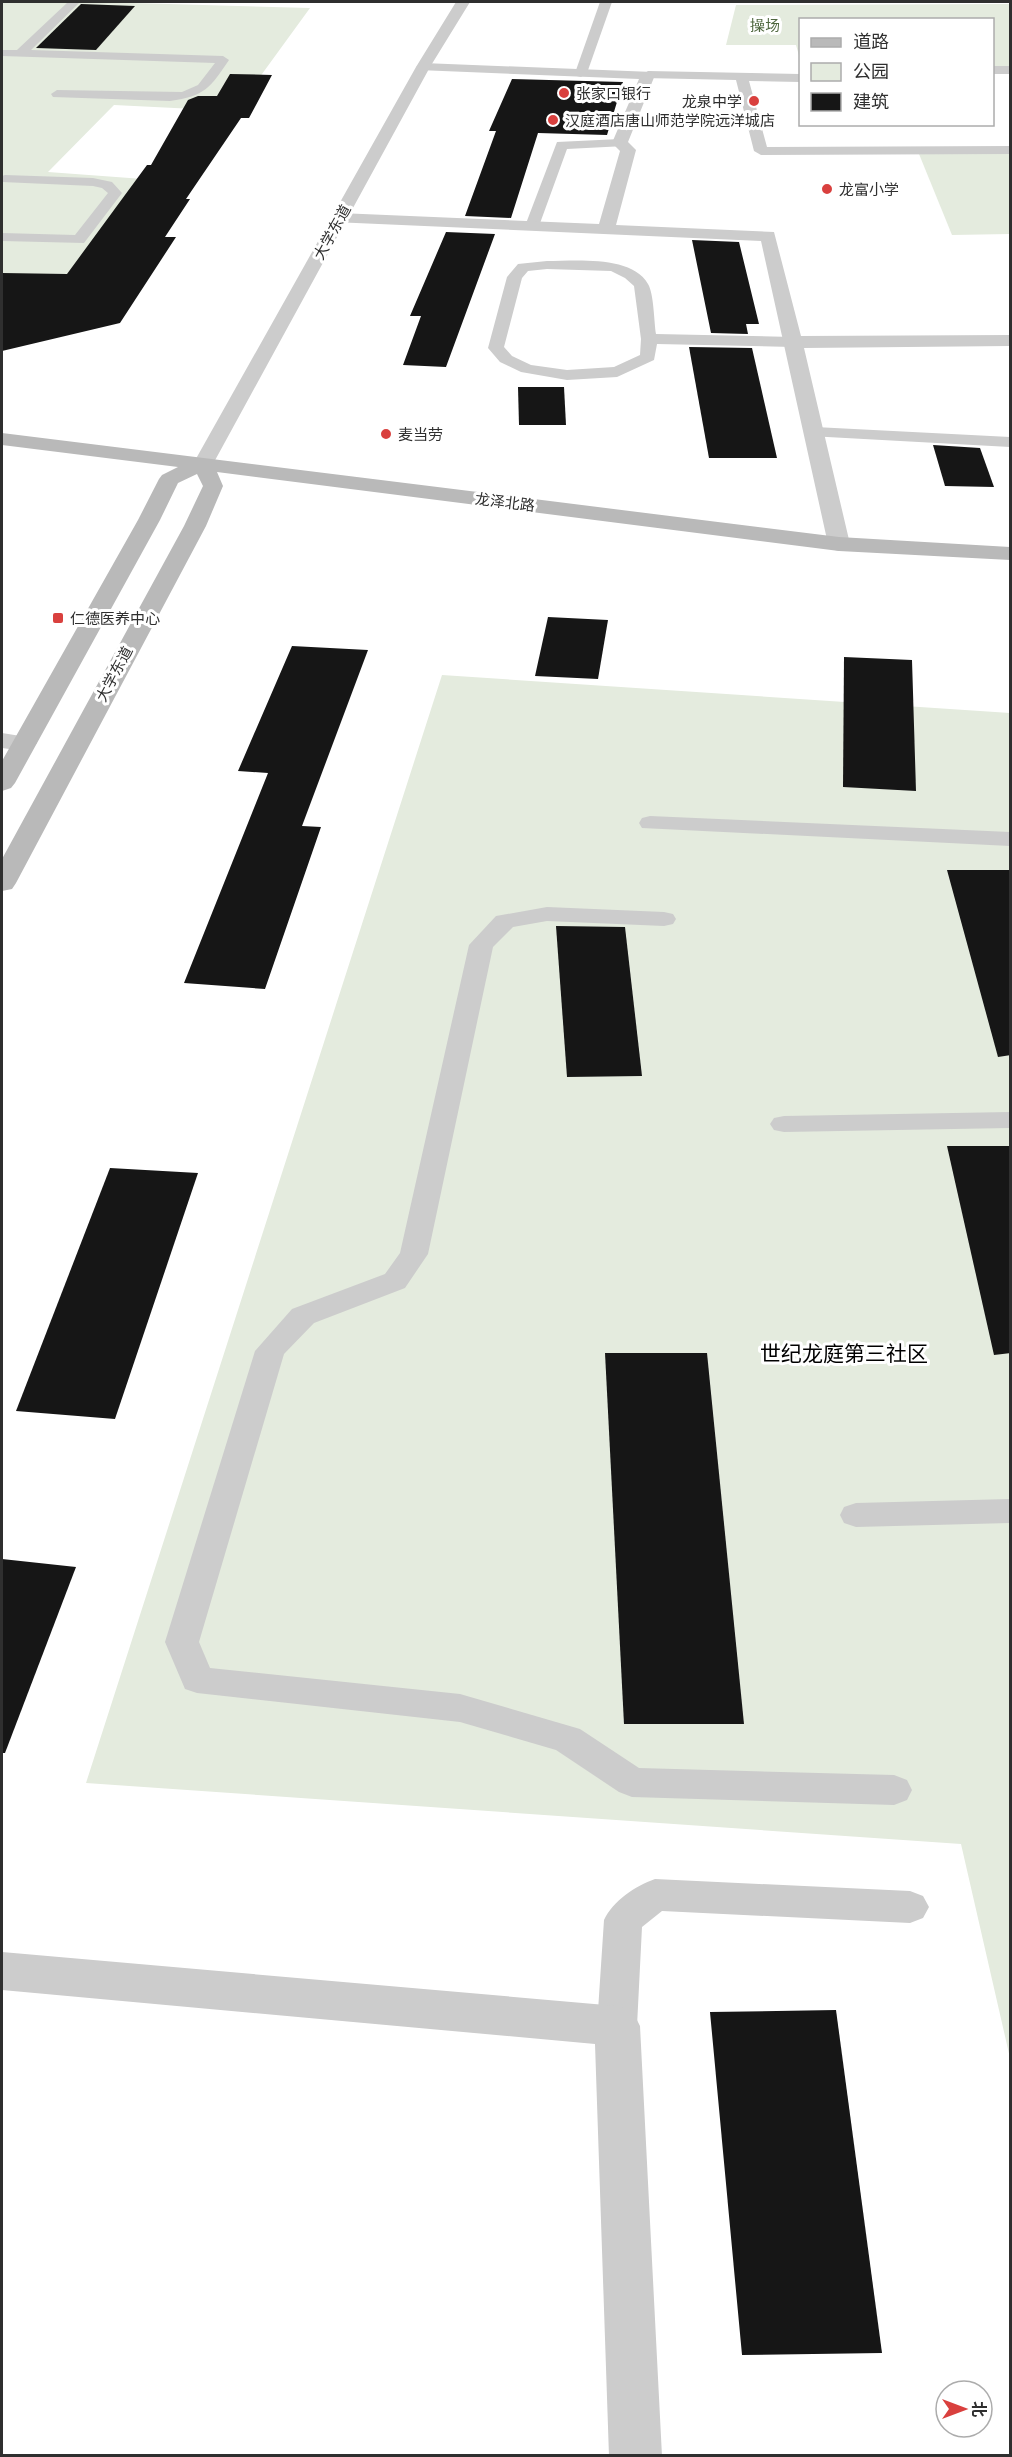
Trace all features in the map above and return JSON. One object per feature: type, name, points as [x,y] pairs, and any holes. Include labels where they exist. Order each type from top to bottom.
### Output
[{"type":"main road","name":"龙泽北路","points":[[2,439],[208,475],[1011,570]]},
{"type":"main road","name":"龙泽北路","points":[[2,458],[170,479],[208,475]]},
{"type":"main road","name":"大学东道","points":[[2,883],[195,526],[208,475]]},
{"type":"main road","points":[[2,783],[13,742],[149,520],[170,479]]},
{"type":"main road","name":"龙泽北路","points":[[831,550],[1011,554]]},
{"type":"street","name":"大学东道","points":[[208,475],[339,218],[423,67],[463,2]]},
{"type":"street","points":[[423,67],[648,75],[620,143],[628,150],[606,229]]},
{"type":"street","points":[[339,218],[768,236],[815,432],[831,550]]},
{"type":"street","points":[[793,342],[1011,341]]},
{"type":"street","points":[[2,1971],[617,2026],[636,2456]]},
{"type":"lane","points":[[20,54],[75,2]]},
{"type":"lane","points":[[581,73],[606,2]]},
{"type":"lane","points":[[2,53],[223,60],[202,90],[184,96],[170,98],[57,94]]},
{"type":"lane","points":[[994,70],[1011,70]]},
{"type":"lane","points":[[648,75],[799,78]]},
{"type":"lane","points":[[742,78],[761,151],[1011,150]]},
{"type":"lane","points":[[532,226],[562,145],[620,143]]},
{"type":"lane","points":[[2,237],[79,240],[115,193],[107,185],[93,182],[5,179]]},
{"type":"lane","points":[[547,265],[614,267],[630,274],[641,285],[649,339],[648,357],[617,372],[567,375],[527,369],[506,359],[496,348],[514,277],[523,267],[547,265]]},
{"type":"lane","points":[[649,339],[793,342]]},
{"type":"lane","points":[[815,432],[1011,441]]},
{"type":"lane","points":[[650,824],[1011,839]]},
{"type":"lane","points":[[664,919],[547,914],[505,921],[481,945],[414,1254],[395,1281],[303,1316],[270,1351],[182,1642],[197,1680],[460,1708],[567,1739],[632,1782],[894,1790]]},
{"type":"lane","points":[[784,1124],[1011,1120]]},
{"type":"lane","points":[[856,1515],[1011,1511]]},
{"type":"lane","points":[[617,2026],[623,1920],[655,1896],[910,1907]]},
{"type":"green space","points":[[2,2],[98,2],[310,8],[235,111],[114,105],[48,172],[184,182],[86,282],[2,276]]},
{"type":"green space","name":"操场","points":[[1010,4],[1010,67],[994,67],[994,18],[799,18],[799,56],[796,45],[726,45],[736,5]]},
{"type":"green space","points":[[919,154],[1010,154],[1010,234],[952,235]]},
{"type":"green space","points":[[442,675],[1010,713],[1010,2058],[961,1844],[86,1783]]},
{"type":"building","points":[[81,4],[135,6],[96,50],[36,48]]},
{"type":"building","points":[[230,74],[272,75],[249,118],[241,118],[186,199],[190,199],[165,237],[176,237],[120,323],[2,351],[2,273],[67,274],[147,165],[151,165],[188,100],[198,96],[217,96]]},
{"type":"building","points":[[512,79],[623,82],[607,135],[538,133],[511,218],[465,216],[496,131],[489,131]]},
{"type":"building","points":[[446,232],[495,234],[446,367],[403,365],[421,316],[410,316]]},
{"type":"building","points":[[692,240],[739,242],[759,324],[746,324],[748,334],[711,333]]},
{"type":"building","points":[[689,347],[752,348],[777,458],[709,458]]},
{"type":"building","points":[[518,387],[564,387],[566,425],[519,425]]},
{"type":"building","points":[[933,445],[980,448],[994,487],[945,486]]},
{"type":"building","points":[[548,617],[608,620],[598,679],[535,676]]},
{"type":"building","points":[[292,646],[368,650],[302,826],[321,827],[265,989],[184,983],[268,773],[238,771]]},
{"type":"building","points":[[844,657],[912,660],[916,791],[843,787]]},
{"type":"building","points":[[947,870],[1011,870],[1011,1055],[998,1057]]},
{"type":"building","points":[[556,926],[625,927],[642,1076],[567,1077]]},
{"type":"building","points":[[947,1146],[1011,1146],[1011,1353],[994,1355]]},
{"type":"building","points":[[110,1168],[198,1173],[115,1419],[16,1411]]},
{"type":"building","points":[[605,1353],[707,1353],[744,1724],[624,1724]]},
{"type":"building","points":[[2,1559],[76,1567],[5,1753],[2,1753]]},
{"type":"building","points":[[836,2010],[882,2353],[742,2355],[710,2012]]},
{"type":"place","name":"张家口银行","points":[[564,93]]},
{"type":"place","name":"龙泉中学","points":[[754,101]]},
{"type":"place","name":"汉庭酒店唐山师范学院远洋城店","points":[[553,120]]},
{"type":"place","name":"龙富小学","points":[[827,189]]},
{"type":"place","name":"麦当劳","points":[[386,434]]},
{"type":"place","name":"仁德医养中心","points":[[58,618]]},
{"type":"district","name":"世纪龙庭第三社区","points":[[844,1353]]}]
